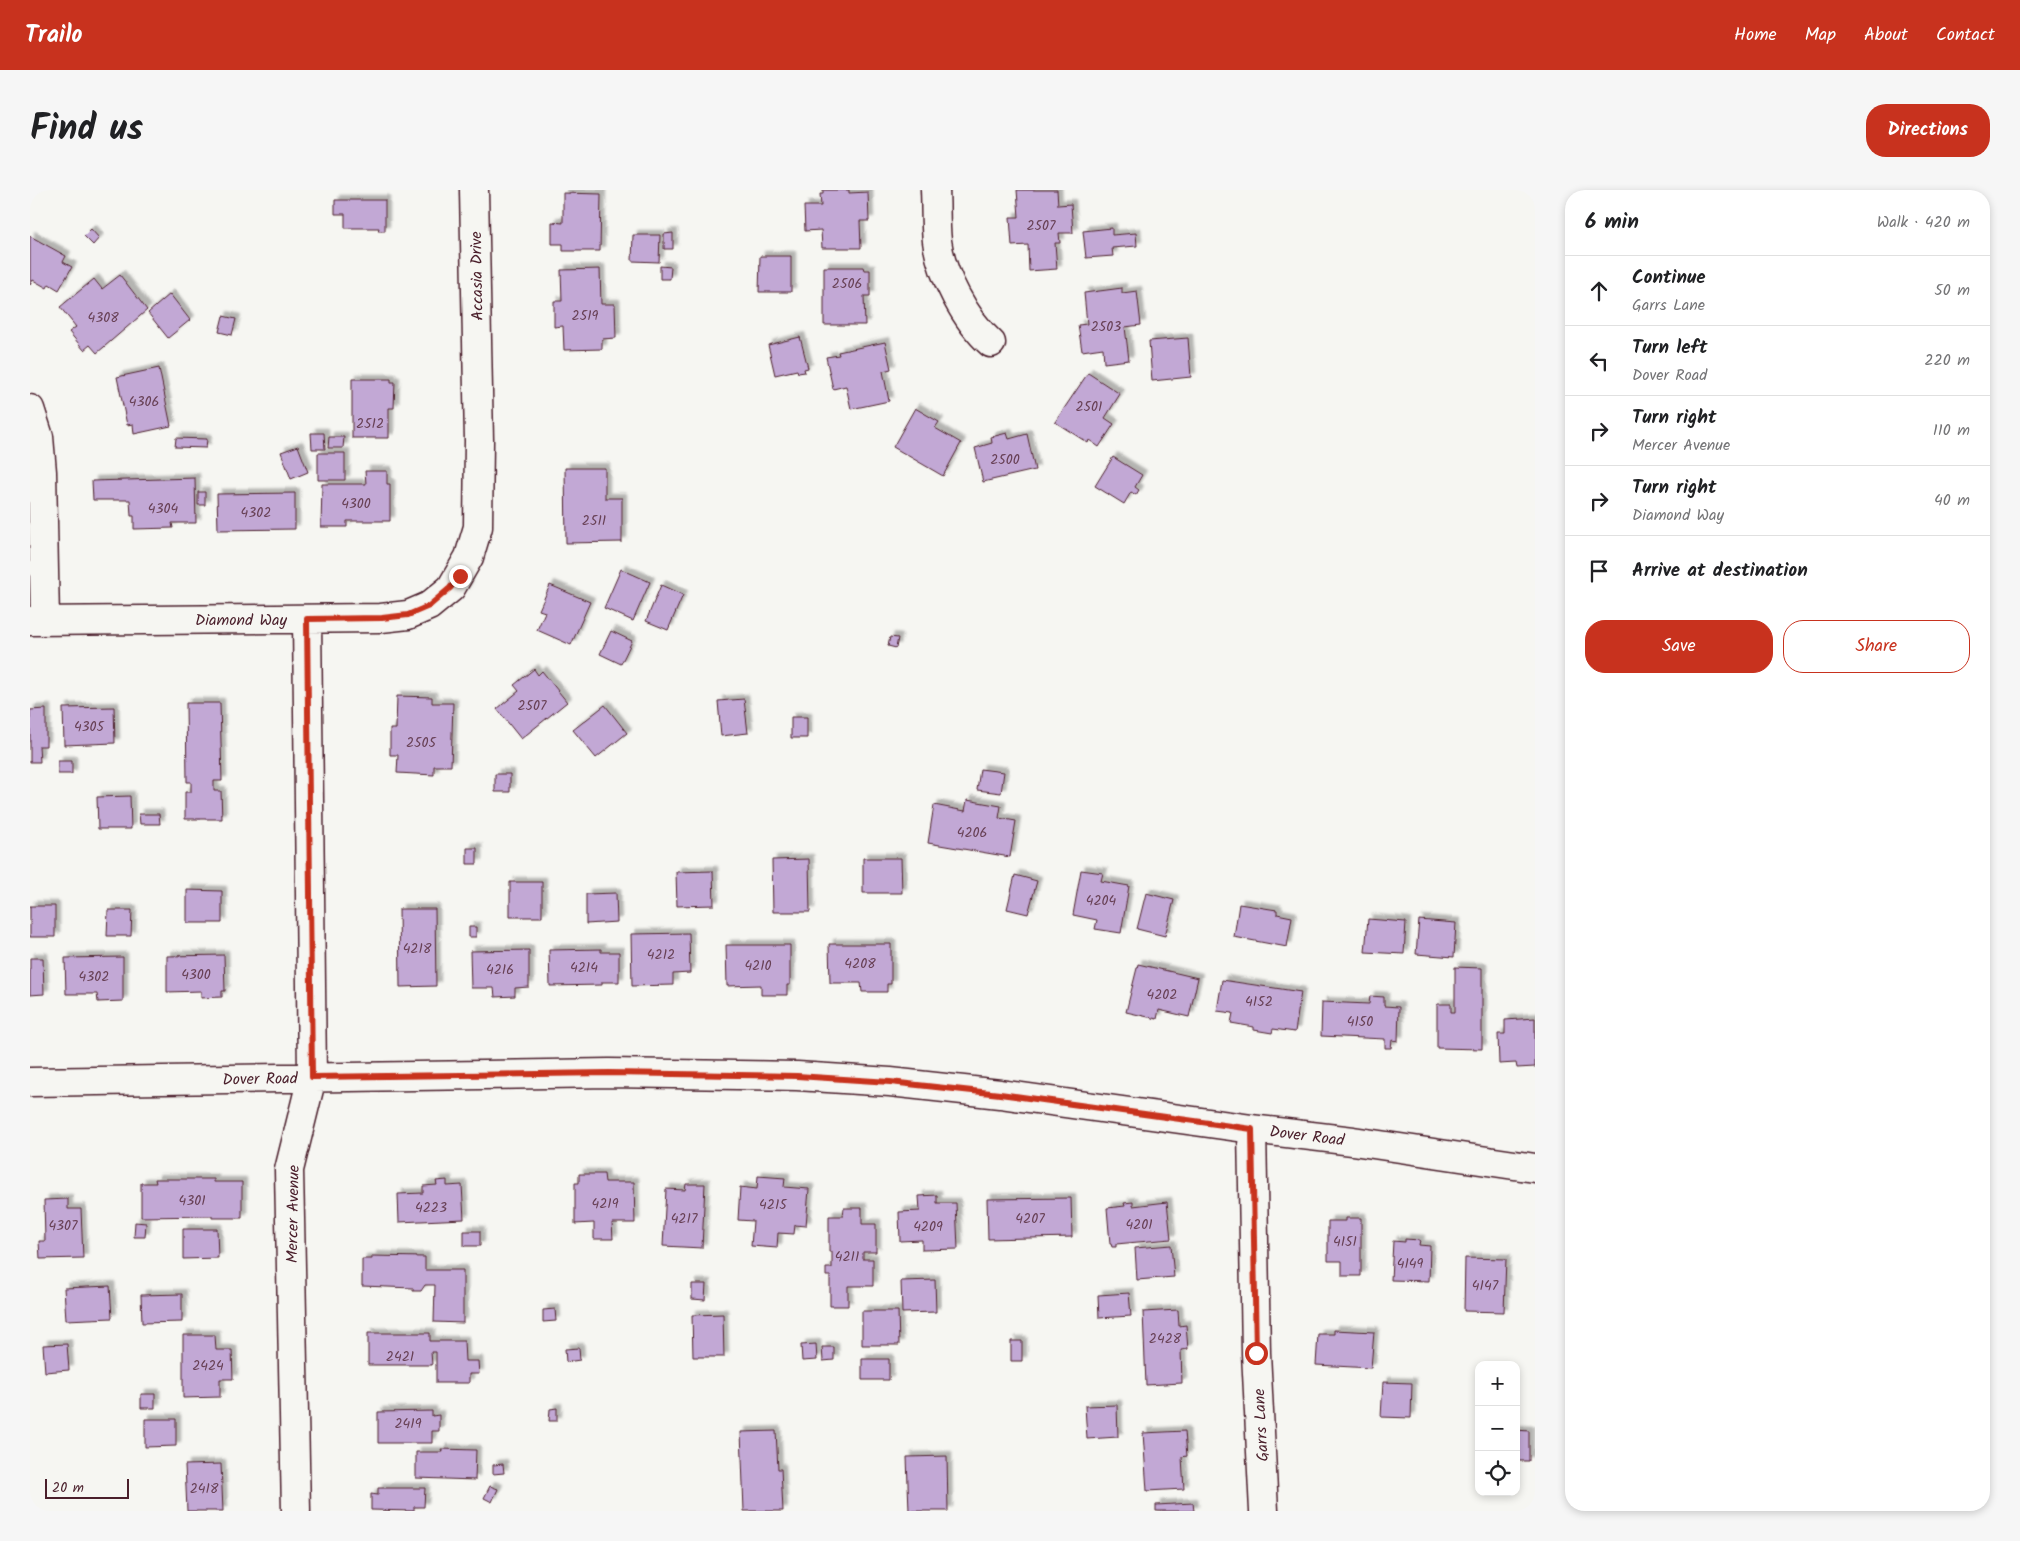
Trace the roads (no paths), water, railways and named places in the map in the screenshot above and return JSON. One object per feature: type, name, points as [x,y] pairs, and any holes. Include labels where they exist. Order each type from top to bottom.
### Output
[{"type":"street","name":"Accasia Drive","points":[[474,190],[477,363]]},
{"type":"street","points":[[935,190],[937,240],[940,257],[954,292],[978,332],[991,343]]},
{"type":"street","name":"Diamond Way","points":[[37,620],[382,618],[408,615],[429,606],[450,588],[460,576],[470,558],[478,527],[477,363]]},
{"type":"street","points":[[30,409],[39,437],[42,472],[37,620]]},
{"type":"street","name":"Mercer Avenue","points":[[296,1511],[289,1170],[312,1077],[307,619]]},
{"type":"street","name":"Dover Road","points":[[30,1082],[609,1073],[797,1076],[890,1082],[1000,1094],[1353,1141],[1535,1168]]},
{"type":"street","name":"Garrs Lane","points":[[1252,1129],[1256,1353],[1264,1511]]}]
